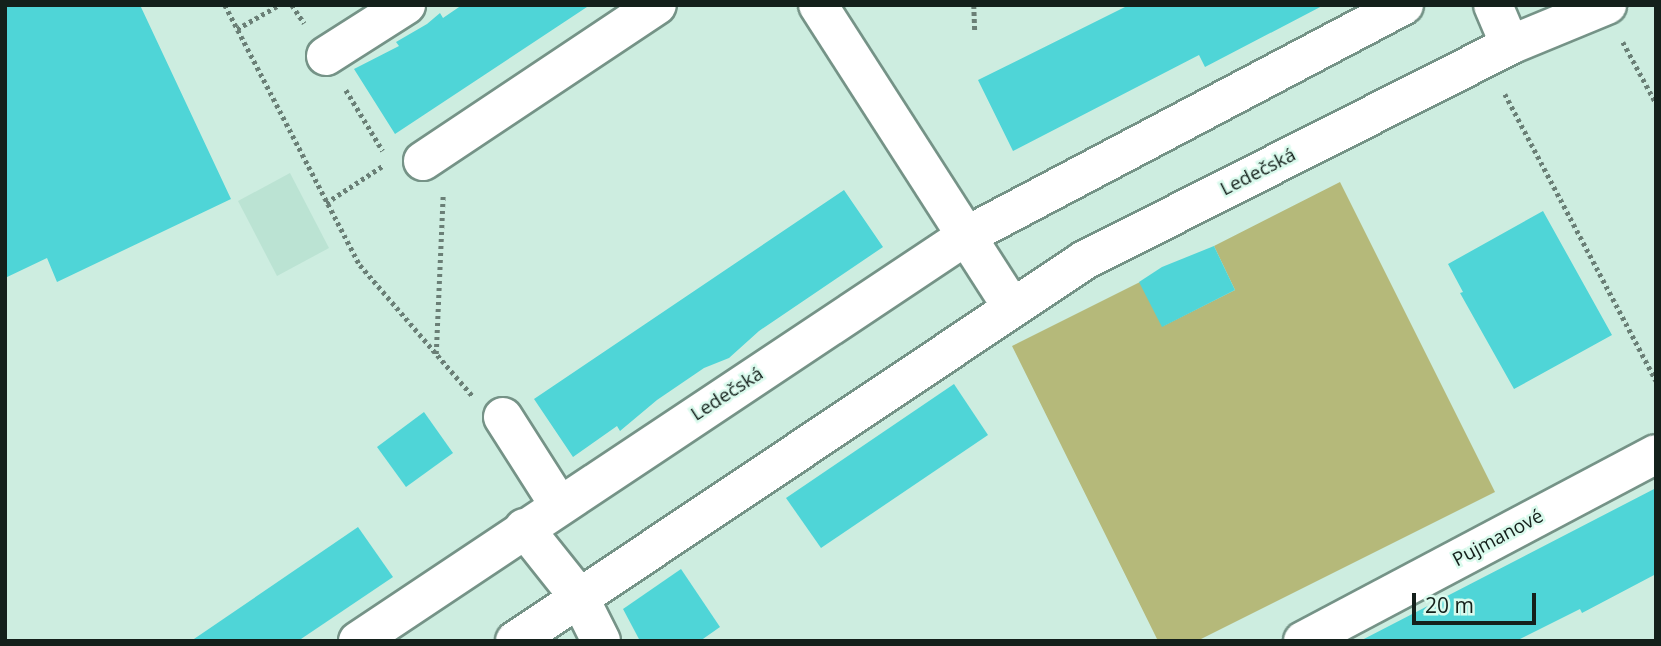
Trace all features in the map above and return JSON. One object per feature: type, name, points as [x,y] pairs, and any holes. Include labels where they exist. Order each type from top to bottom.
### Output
[{"type":"street","points":[[326,56],[406,5]]},
{"type":"street","points":[[818,5],[1011,306]]},
{"type":"street","name":"Ledečská","points":[[358,641],[966,236],[1404,5]]},
{"type":"street","points":[[1493,5],[1498,51]]},
{"type":"street","name":"Ledečská","points":[[515,641],[1011,306],[1083,261],[1498,51],[1605,6]]},
{"type":"street","points":[[418,157],[633,12]]},
{"type":"street","points":[[503,417],[559,505]]},
{"type":"street","name":"Pujmanové","points":[[1314,638],[1656,454]]},
{"type":"street","points":[[524,528],[579,597],[601,641]]},
{"type":"path","points":[[225,5],[360,265],[436,355],[494,418],[503,417]]},
{"type":"path","points":[[237,29],[279,5]]},
{"type":"path","points":[[974,5],[975,32]]},
{"type":"path","points":[[1605,6],[1656,103]]},
{"type":"path","points":[[1498,51],[1656,381]]},
{"type":"path","points":[[326,56],[418,157],[445,161],[436,355]]},
{"type":"shaded area","points":[[290,173],[329,248],[277,276],[238,201]]},
{"type":"green space","points":[[1340,182],[1495,492],[1197,641],[1158,641],[1012,346],[1140,282],[1163,326],[1235,290],[1214,246]]},
{"type":"building","points":[[5,5],[140,5],[231,199],[57,282],[47,258],[5,278]]},
{"type":"building","points":[[462,5],[590,5],[395,134],[354,69],[399,46],[396,42],[440,13],[443,18]]},
{"type":"building","points":[[1129,5],[1324,5],[1205,67],[1199,55],[1013,151],[978,80]]},
{"type":"building","points":[[844,190],[883,247],[759,331],[729,358],[704,368],[657,400],[620,431],[617,426],[573,457],[534,399]]},
{"type":"building","points":[[1543,211],[1612,335],[1514,389],[1460,293],[1463,292],[1448,264]]},
{"type":"building","points":[[1214,246],[1235,290],[1162,327],[1139,282],[1162,267]]},
{"type":"building","points":[[954,384],[988,435],[821,548],[786,498]]},
{"type":"building","points":[[424,412],[453,453],[406,487],[377,447]]},
{"type":"building","points":[[1656,488],[1656,574],[1582,613],[1580,609],[1516,641],[1360,641]]},
{"type":"building","points":[[358,527],[393,577],[298,641],[191,641]]},
{"type":"building","points":[[681,569],[720,627],[700,641],[640,641],[623,609]]}]
